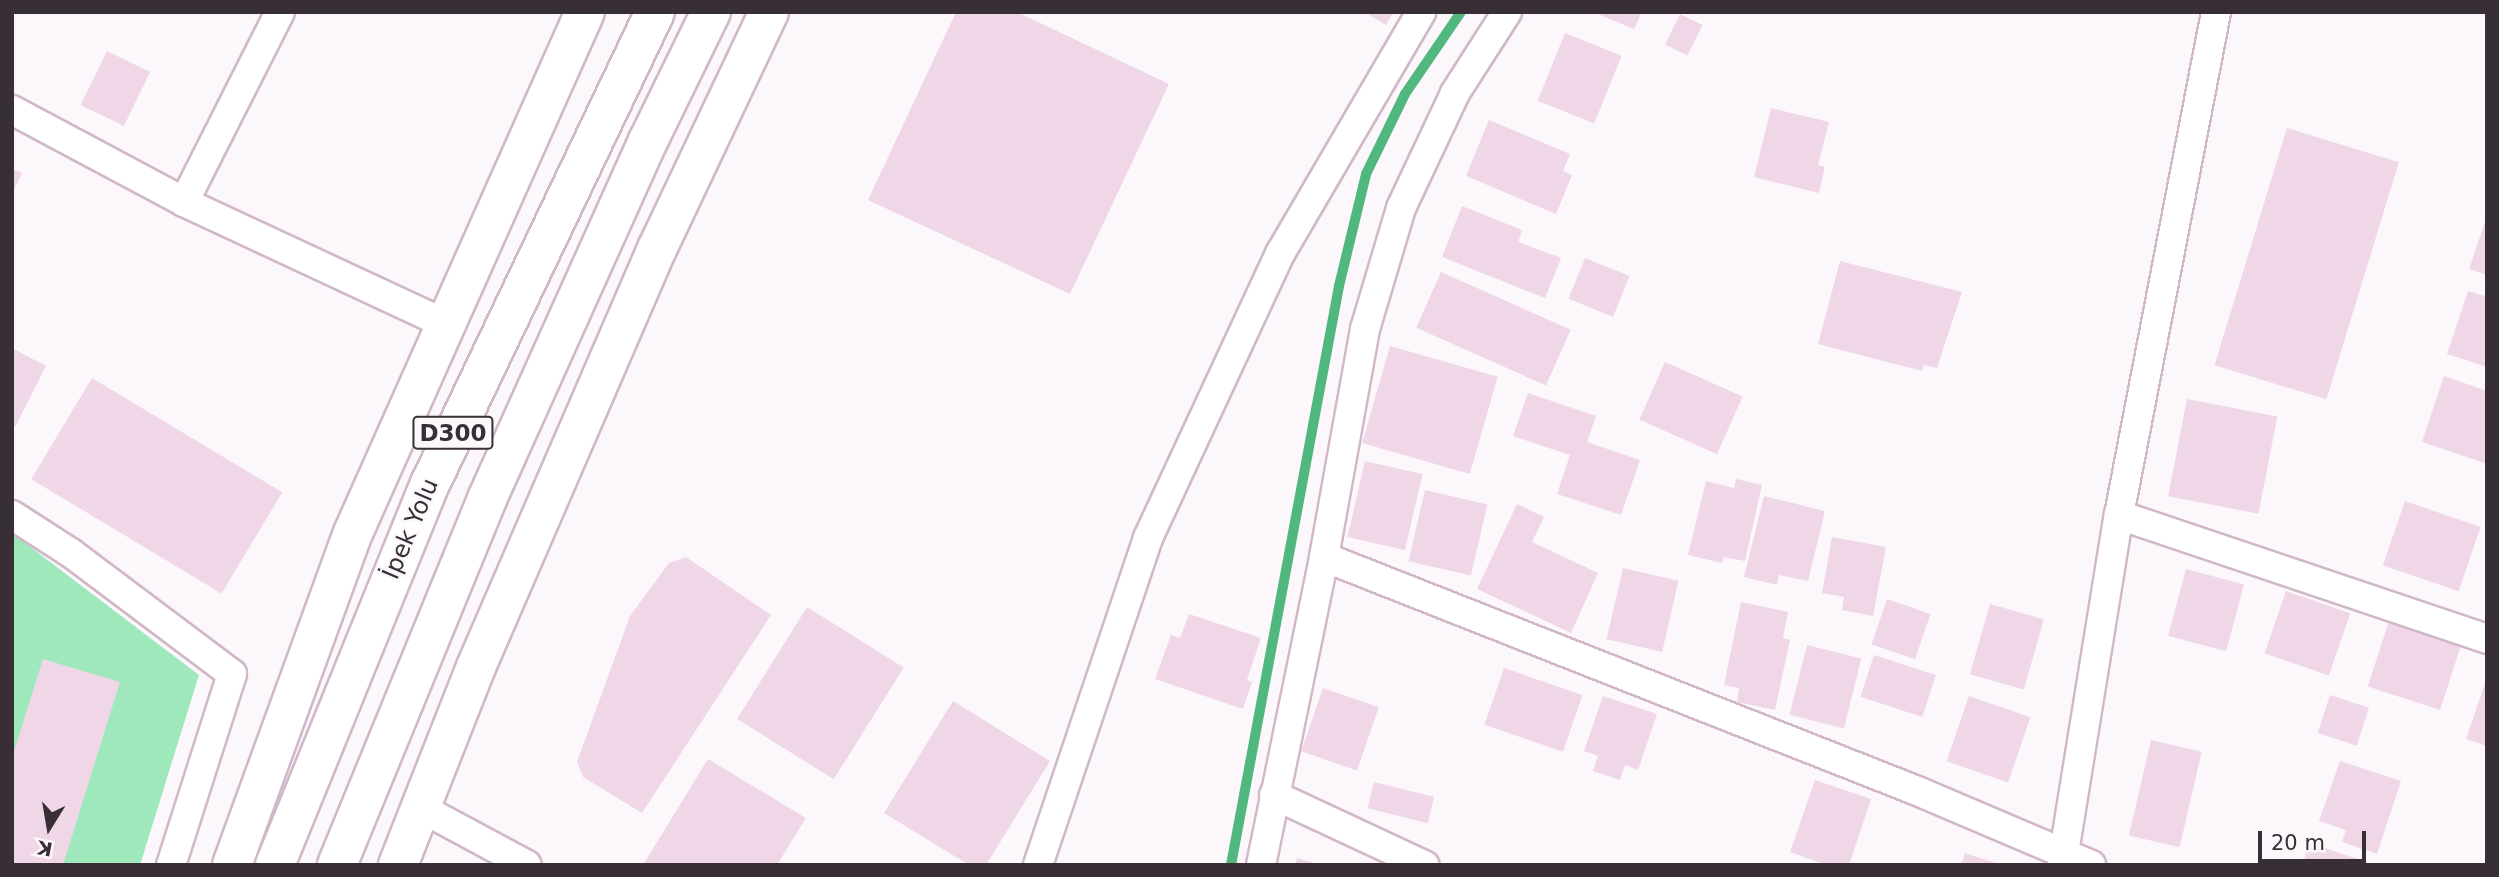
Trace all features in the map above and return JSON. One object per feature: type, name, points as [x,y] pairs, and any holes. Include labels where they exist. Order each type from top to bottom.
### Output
[{"type":"main road","points":[[232,865],[353,533],[584,12]]},
{"type":"main road","name":"İpek Yolu","points":[[275,865],[430,484],[655,12]]},
{"type":"main road","name":"D300","points":[[337,865],[487,499],[648,141],[711,12]]},
{"type":"main road","points":[[398,865],[476,667],[657,249],[769,12]]},
{"type":"street","points":[[184,202],[280,12]]},
{"type":"street","points":[[1038,865],[1148,538],[1281,252],[1421,12]]},
{"type":"street","points":[[1261,865],[1324,556],[1365,329],[1401,208],[1455,93],[1507,12]]},
{"type":"street","points":[[2064,860],[2119,515],[2216,12]]},
{"type":"street","points":[[12,110],[184,202],[446,324]]},
{"type":"street","points":[[12,515],[71,553],[232,674],[171,865]]},
{"type":"street","points":[[2119,515],[2487,639]]},
{"type":"street","points":[[1324,556],[1920,792],[2064,860],[2091,865]]},
{"type":"street","points":[[1274,795],[1424,865]]},
{"type":"street","points":[[421,808],[527,865]]},
{"type":"green space","points":[[12,533],[199,675],[140,865],[12,865]]},
{"type":"building","points":[[956,12],[1017,12],[1169,84],[1070,294],[868,200]]},
{"type":"building","points":[[1364,12],[1393,12],[1386,25]]},
{"type":"building","points":[[1593,12],[1642,12],[1634,29]]},
{"type":"building","points":[[1680,14],[1702,25],[1688,56],[1665,45]]},
{"type":"building","points":[[1565,33],[1622,56],[1594,124],[1538,101]]},
{"type":"building","points":[[107,51],[150,72],[124,126],[81,105]]},
{"type":"building","points":[[1771,108],[1829,122],[1818,165],[1825,167],[1819,193],[1754,177]]},
{"type":"building","points":[[1489,120],[1570,154],[1563,171],[1572,175],[1556,214],[1466,176]]},
{"type":"building","points":[[2287,128],[2399,162],[2326,399],[2214,365]]},
{"type":"building","points":[[12,169],[22,173],[12,194]]},
{"type":"building","points":[[1462,206],[1522,230],[1518,242],[1561,258],[1545,298],[1442,257]]},
{"type":"building","points":[[2487,219],[2487,275],[2469,269]]},
{"type":"building","points":[[1585,258],[1630,276],[1613,317],[1569,299]]},
{"type":"building","points":[[1840,261],[1962,292],[1937,368],[1924,365],[1922,371],[1818,344]]},
{"type":"building","points":[[1441,272],[1571,330],[1546,385],[1416,328]]},
{"type":"building","points":[[2468,291],[2487,297],[2487,367],[2447,354]]},
{"type":"building","points":[[1390,346],[1498,377],[1470,474],[1362,443]]},
{"type":"building","points":[[12,348],[46,366],[15,427],[12,425]]},
{"type":"building","points":[[1665,362],[1743,397],[1717,454],[1639,420]]},
{"type":"building","points":[[2444,376],[2487,391],[2487,464],[2422,442]]},
{"type":"building","points":[[92,378],[282,492],[222,593],[31,479]]},
{"type":"building","points":[[1528,393],[1596,416],[1587,442],[1640,460],[1621,515],[1557,494],[1570,455],[1513,436]]},
{"type":"building","points":[[2187,399],[2277,417],[2258,514],[2168,496]]},
{"type":"building","points":[[1365,461],[1422,474],[1405,550],[1347,537]]},
{"type":"building","points":[[1736,479],[1762,485],[1745,561],[1724,557],[1722,563],[1688,555],[1706,481],[1734,488]]},
{"type":"building","points":[[1425,490],[1487,504],[1471,576],[1409,561]]},
{"type":"building","points":[[1764,496],[1825,511],[1808,581],[1779,575],[1777,585],[1744,577]]},
{"type":"building","points":[[2405,501],[2481,527],[2459,591],[2383,565]]},
{"type":"building","points":[[1517,504],[1544,517],[1532,542],[1598,573],[1571,633],[1477,589]]},
{"type":"building","points":[[1832,537],[1886,547],[1873,616],[1842,610],[1844,597],[1822,593]]},
{"type":"building","points":[[686,557],[771,615],[642,813],[583,777],[577,762],[630,616],[669,563]]},
{"type":"building","points":[[1623,568],[1679,581],[1662,652],[1607,639]]},
{"type":"building","points":[[2186,569],[2244,585],[2226,651],[2168,636]]},
{"type":"building","points":[[2286,591],[2350,613],[2329,676],[2265,653]]},
{"type":"building","points":[[1887,599],[1930,614],[1915,659],[1871,644]]},
{"type":"building","points":[[1741,602],[1788,612],[1783,638],[1790,640],[1775,710],[1737,702],[1739,688],[1724,685]]},
{"type":"building","points":[[1990,604],[2044,619],[2024,690],[1970,674]]},
{"type":"building","points":[[807,607],[904,667],[834,779],[737,719]]},
{"type":"building","points":[[1189,614],[1261,638],[1247,680],[1252,682],[1243,709],[1155,679],[1171,635],[1180,638]]},
{"type":"building","points":[[2390,618],[2462,641],[2440,710],[2368,686]]},
{"type":"building","points":[[1807,645],[1861,659],[1844,728],[1790,715]]},
{"type":"building","points":[[1874,655],[1936,675],[1922,717],[1860,697]]},
{"type":"building","points":[[43,659],[120,682],[63,865],[12,865],[12,758]]},
{"type":"building","points":[[1504,668],[1582,695],[1563,752],[1484,725]]},
{"type":"building","points":[[2487,680],[2487,746],[2466,739]]},
{"type":"building","points":[[1323,688],[1379,707],[1357,771],[1301,751]]},
{"type":"building","points":[[2330,695],[2369,708],[2357,746],[2318,733]]},
{"type":"building","points":[[1603,696],[1657,714],[1638,770],[1625,765],[1620,780],[1593,771],[1598,756],[1584,751]]},
{"type":"building","points":[[1969,696],[2030,717],[2008,782],[1947,761]]},
{"type":"building","points":[[953,701],[1050,761],[986,865],[969,865],[884,813]]},
{"type":"building","points":[[2151,740],[2202,752],[2180,847],[2129,835]]},
{"type":"building","points":[[708,759],[806,818],[777,865],[643,865]]},
{"type":"building","points":[[2340,761],[2401,781],[2377,854],[2342,842],[2346,830],[2319,821]]},
{"type":"building","points":[[1815,780],[1871,799],[1849,865],[1827,865],[1790,852]]},
{"type":"building","points":[[1374,782],[1434,797],[1428,823],[1367,808]]},
{"type":"building","points":[[2310,843],[2373,864],[2373,865],[2302,865]]},
{"type":"building","points":[[1965,853],[1999,864],[1999,865],[1961,865]]},
{"type":"building","points":[[1297,858],[1318,864],[1295,865]]},
{"type":"waterway","points":[[1231,865],[1339,286],[1366,174],[1405,94],[1461,12]]}]
